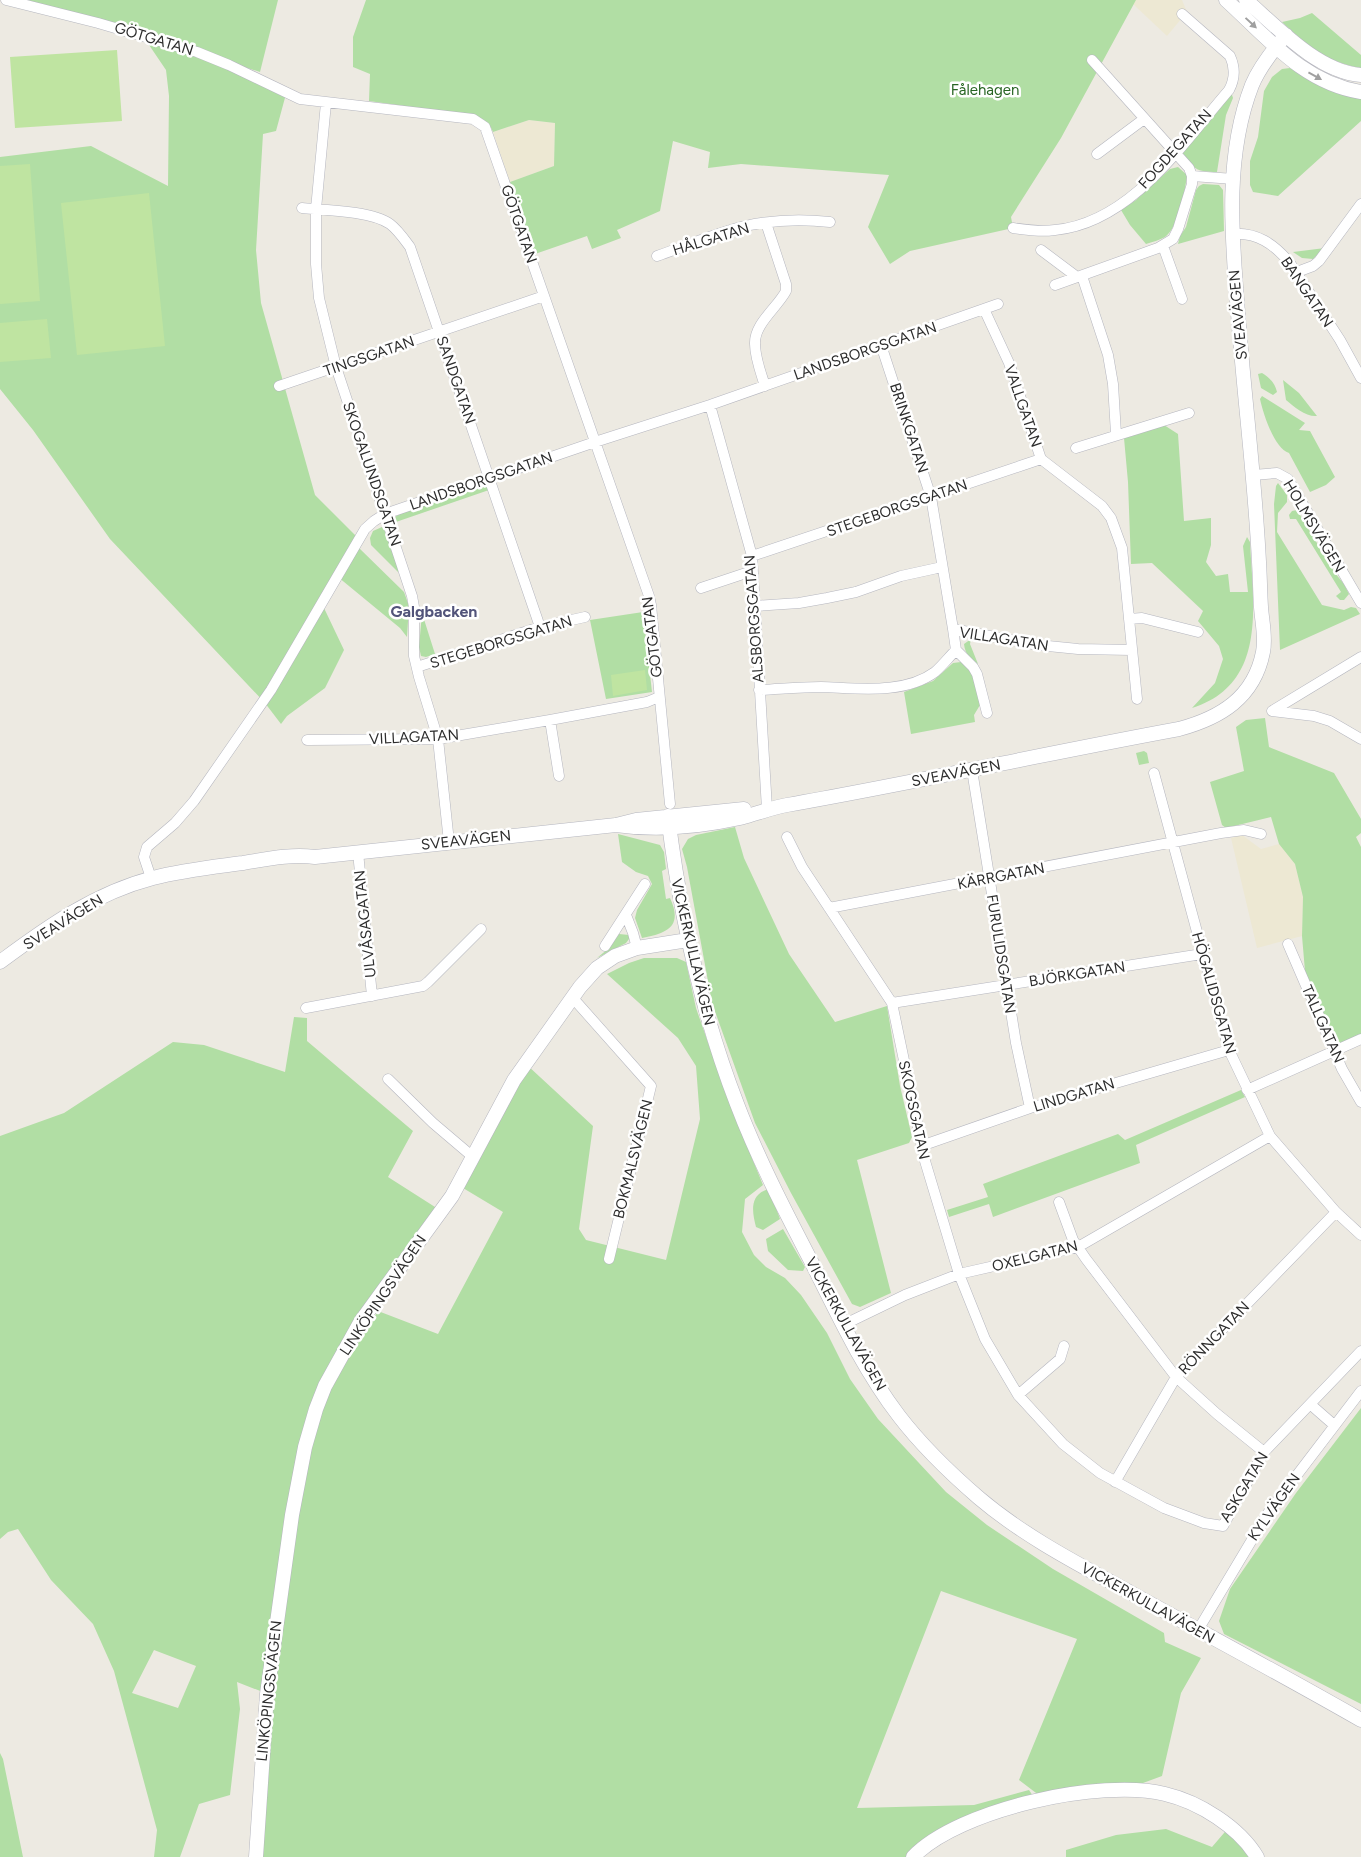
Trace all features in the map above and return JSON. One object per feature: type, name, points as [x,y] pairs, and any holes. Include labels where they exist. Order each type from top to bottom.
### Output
[{"type":"main road","points":[[1226,0],[1295,64],[1317,78],[1335,86],[1361,92]]},
{"type":"main road","points":[[1246,0],[1286,35],[1326,63],[1340,70],[1361,74]]},
{"type":"main road","name":"SVEAVÄGEN","points":[[0,962],[71,913],[106,895],[152,878],[194,869],[291,855],[315,857],[616,825],[644,828],[669,816],[740,818],[767,808],[972,770],[1145,735],[1211,710],[1233,692],[1251,664],[1261,608],[1253,475],[1232,234],[1234,179],[1237,143],[1246,104],[1253,84],[1262,66],[1286,35]]},
{"type":"main road","name":"VICKERKULLAVÄGEN","points":[[669,816],[678,889],[688,940],[710,1027],[738,1106],[769,1178],[843,1325],[865,1364],[899,1416],[921,1442],[980,1499],[1037,1540],[1361,1720]]},
{"type":"main road","name":"LINKÖPINGSVÄGEN","points":[[256,1857],[267,1694],[292,1515],[310,1430],[326,1386],[349,1342],[385,1286],[452,1196],[514,1080],[572,997],[589,976],[603,963],[620,954],[637,948],[688,940]]},
{"type":"main road","points":[[913,1857],[943,1834],[997,1812],[1050,1798],[1119,1789],[1165,1794],[1195,1806],[1232,1828],[1248,1843],[1257,1857]]},
{"type":"street","name":"GÖTGATAN","points":[[6,0],[26,2],[164,41],[229,65],[300,99],[472,119],[485,127],[649,596],[669,816]]},
{"type":"street","name":"FOGDEGATAN","points":[[1012,228],[1042,231],[1056,230],[1094,220],[1115,210],[1140,190],[1229,90],[1234,80],[1232,60],[1227,53],[1182,14]]},
{"type":"street","points":[[1055,285],[1163,246],[1172,239],[1178,229],[1192,184],[1192,176],[1188,168],[1092,60]]},
{"type":"street","name":"SKOGALUNDSGATAN","points":[[326,103],[316,209],[316,264],[319,298],[336,367],[412,596],[416,667],[438,739],[449,842]]},
{"type":"street","points":[[1097,154],[1144,119]]},
{"type":"street","points":[[1192,176],[1234,179]]},
{"type":"street","points":[[1297,272],[1313,266],[1319,261],[1361,204]]},
{"type":"street","name":"SANDGATAN","points":[[302,208],[375,216],[390,224],[400,233],[410,247],[540,627]]},
{"type":"street","name":"HÅLGATAN","points":[[657,256],[746,226],[812,220],[830,222]]},
{"type":"street","name":"HÅLGATAN","points":[[765,386],[756,353],[756,334],[786,291],[786,284],[766,223]]},
{"type":"street","name":"BANGATAN","points":[[1232,234],[1249,234],[1266,241],[1284,256],[1297,272],[1340,340],[1361,378]]},
{"type":"street","points":[[1163,246],[1182,299]]},
{"type":"street","points":[[1041,250],[1079,276],[1108,355],[1113,384],[1116,434]]},
{"type":"street","name":"TINGSGATAN","points":[[279,386],[544,296]]},
{"type":"street","name":"LANDSBORGSGATAN","points":[[152,878],[144,857],[147,847],[175,823],[194,801],[271,690],[365,529],[385,514],[594,442],[710,405],[998,304]]},
{"type":"street","name":"VALLGATAN","points":[[984,309],[1009,363],[1041,459],[1102,506],[1111,518],[1122,548],[1128,619]]},
{"type":"street","name":"BRINKGATAN","points":[[881,346],[931,496],[953,629]]},
{"type":"street","name":"ALSBORGSGATAN","points":[[710,405],[752,556],[767,808]]},
{"type":"street","points":[[1076,448],[1116,434],[1189,413]]},
{"type":"street","name":"STEGEBORGSGATAN","points":[[752,556],[1041,459]]},
{"type":"street","name":"HOLMSVÄGEN","points":[[1253,475],[1277,473],[1288,479],[1361,604]]},
{"type":"street","points":[[754,606],[799,603],[856,592],[901,576],[942,567]]},
{"type":"street","points":[[702,588],[752,570]]},
{"type":"street","name":"STEGEBORGSGATAN","points":[[416,667],[540,627],[585,617]]},
{"type":"street","points":[[1137,699],[1128,619],[1142,618],[1198,632]]},
{"type":"street","name":"VILLAGATAN","points":[[759,690],[819,687],[868,690],[901,686],[933,673],[956,650],[953,629],[1038,645],[1078,649],[1132,650]]},
{"type":"street","points":[[956,650],[968,661],[977,674],[987,713]]},
{"type":"street","points":[[1361,657],[1272,711],[1314,716],[1330,721],[1361,739]]},
{"type":"street","name":"VILLAGATAN","points":[[307,740],[438,739],[647,702],[659,697]]},
{"type":"street","points":[[550,720],[559,776]]},
{"type":"street","name":"FURULIDSGATAN","points":[[972,770],[1006,986],[1030,1108]]},
{"type":"street","name":"HÖGALIDSGATAN","points":[[1154,772],[1229,1050],[1270,1136],[1336,1212],[1361,1236]]},
{"type":"street","name":"KÄRRGATAN","points":[[829,908],[1244,830],[1261,834]]},
{"type":"street","name":"SKOGSGATAN","points":[[787,837],[797,859],[892,1003],[921,1146],[959,1274],[985,1339],[1018,1395],[1064,1444],[1085,1462],[1115,1482],[1178,1514],[1220,1527]]},
{"type":"street","name":"ULVÅSAGATAN","points":[[358,852],[372,996]]},
{"type":"street","points":[[605,946],[645,884]]},
{"type":"street","points":[[626,915],[637,948]]},
{"type":"street","points":[[306,1008],[423,986],[481,929]]},
{"type":"street","name":"TALLGATAN","points":[[1288,944],[1348,1082],[1361,1102]]},
{"type":"street","name":"BJÖRKGATAN","points":[[892,1003],[1202,954]]},
{"type":"street","name":"BOKMALSVÄGEN","points":[[572,997],[651,1086],[609,1259]]},
{"type":"street","points":[[1247,1090],[1361,1039]]},
{"type":"street","name":"LINDGATAN","points":[[921,1146],[1030,1108],[1229,1050]]},
{"type":"street","points":[[388,1079],[433,1123],[473,1157]]},
{"type":"street","name":"OXELGATAN","points":[[843,1325],[905,1295],[959,1274],[1078,1247],[1270,1136]]},
{"type":"street","points":[[1058,1202],[1078,1247],[1176,1377],[1217,1414],[1264,1452]]},
{"type":"street","name":"RÖNNGATAN","points":[[1115,1482],[1176,1377],[1336,1212]]},
{"type":"street","points":[[1018,1395],[1060,1359],[1064,1346]]},
{"type":"street","name":"ASKGATAN","points":[[1220,1527],[1224,1524],[1264,1452],[1361,1351]]},
{"type":"street","name":"KYLVÄGEN","points":[[1198,1630],[1268,1513],[1361,1391]]},
{"type":"street","points":[[1310,1404],[1334,1426]]},
{"type":"shaded area","points":[[1136,0],[1182,0],[1187,12],[1167,36],[1133,4]]},
{"type":"shaded area","points":[[529,120],[555,123],[554,166],[510,182],[493,132]]},
{"type":"shaded area","points":[[1242,835],[1261,849],[1279,844],[1295,864],[1303,897],[1302,936],[1257,948],[1231,838]]},
{"type":"green space","points":[[20,0],[278,0],[260,72],[225,61],[286,94],[276,131],[263,134],[256,250],[261,303],[315,495],[361,541],[358,547],[404,592],[409,606],[407,637],[400,628],[338,577],[324,608],[344,650],[325,688],[287,716],[281,724],[265,703],[110,539],[33,430],[0,389],[0,157],[91,146],[168,186],[169,96],[166,70],[145,39]]},
{"type":"green space","name":"Fålehagen","points":[[366,0],[1136,0],[1061,138],[1011,217],[1013,228],[910,251],[890,264],[868,227],[889,175],[741,164],[708,168],[710,152],[673,141],[660,211],[617,230],[621,238],[592,249],[587,236],[535,254],[510,182],[554,166],[555,123],[529,120],[493,132],[486,121],[474,116],[369,101],[370,74],[353,67],[353,37]]},
{"type":"green space","points":[[1312,13],[1361,55],[1361,68],[1337,62],[1327,57],[1300,38],[1282,22]]},
{"type":"green space","points":[[117,50],[122,121],[15,128],[10,57]]},
{"type":"green space","points":[[1290,68],[1310,80],[1361,96],[1361,121],[1278,196],[1253,192],[1250,185],[1250,161],[1258,137],[1264,91],[1272,77],[1282,69]]},
{"type":"green space","points":[[1228,95],[1232,95],[1233,98],[1226,115],[1217,172],[1200,170],[1193,166],[1182,153]]},
{"type":"green space","points":[[30,164],[40,301],[0,304],[0,166]]},
{"type":"green space","points":[[1178,167],[1187,175],[1178,217],[1165,237],[1146,244],[1130,225],[1121,210],[1136,200],[1170,169]]},
{"type":"green space","points":[[1203,184],[1219,185],[1223,190],[1224,231],[1178,244],[1180,236],[1186,227],[1196,190]]},
{"type":"green space","points":[[149,193],[165,346],[77,355],[61,203]]},
{"type":"green space","points":[[1325,248],[1313,259],[1302,258],[1293,252]]},
{"type":"green space","points":[[47,319],[51,358],[0,362],[0,323]]},
{"type":"green space","points":[[1262,373],[1275,386],[1277,392],[1273,395],[1261,388],[1258,374]]},
{"type":"green space","points":[[1283,380],[1299,393],[1317,416],[1304,413],[1286,400]]},
{"type":"green space","points":[[1262,396],[1305,423],[1299,430],[1310,431],[1335,477],[1326,485],[1310,492],[1289,453],[1279,444],[1270,429],[1260,399]]},
{"type":"green space","points":[[1164,425],[1178,434],[1184,521],[1211,518],[1211,545],[1206,562],[1216,576],[1228,574],[1230,592],[1248,592],[1243,546],[1247,537],[1250,542],[1253,616],[1251,640],[1245,662],[1234,681],[1216,697],[1192,708],[1215,683],[1223,659],[1219,646],[1198,621],[1203,611],[1152,563],[1131,564],[1128,482],[1124,438]]},
{"type":"green space","points":[[1278,483],[1287,495],[1287,502],[1278,513],[1277,532],[1322,605],[1344,610],[1351,607],[1356,608],[1360,614],[1280,650],[1274,504]]},
{"type":"green space","points":[[483,485],[489,490],[393,523],[395,517],[401,513]]},
{"type":"green space","points":[[1297,510],[1335,573],[1344,584],[1349,594],[1344,600],[1340,600],[1336,596],[1341,592],[1296,519],[1290,519],[1289,515],[1292,511]]},
{"type":"green space","points":[[382,527],[386,531],[400,569],[398,572],[371,545],[370,538],[373,531]]},
{"type":"green space","points":[[643,612],[652,692],[606,699],[590,620]]},
{"type":"green space","points":[[422,613],[435,654],[426,657],[421,656],[419,647]]},
{"type":"green space","points":[[971,639],[970,644],[978,664],[965,651],[964,644]]},
{"type":"green space","points":[[961,662],[968,666],[973,675],[980,705],[974,715],[975,722],[911,734],[904,692],[933,681],[953,663]]},
{"type":"green space","points":[[645,670],[647,690],[613,696],[611,675]]},
{"type":"green space","points":[[1265,718],[1269,747],[1334,773],[1361,819],[1361,833],[1356,837],[1361,847],[1361,1038],[1339,1049],[1305,971],[1302,936],[1303,897],[1295,864],[1279,844],[1271,817],[1226,828],[1222,825],[1210,782],[1244,771],[1236,727],[1246,720]]},
{"type":"green space","points":[[1144,751],[1147,753],[1149,763],[1139,765],[1136,753]]},
{"type":"green space","points":[[735,827],[744,858],[789,954],[835,1022],[887,1006],[900,1086],[912,1137],[909,1143],[857,1160],[891,1293],[860,1307],[852,1304],[755,1123],[712,1003],[682,849],[688,839],[696,835]]},
{"type":"green space","points":[[618,834],[660,845],[664,852],[666,869],[662,871],[666,899],[670,898],[675,915],[674,922],[666,931],[642,938],[635,918],[637,910],[652,884],[648,876],[636,872],[622,862]]},
{"type":"green space","points":[[619,934],[629,935],[626,943],[597,958],[609,948]]},
{"type":"green space","points":[[644,958],[677,958],[686,962],[696,1008],[727,1097],[763,1185],[745,1199],[742,1232],[754,1255],[766,1267],[785,1278],[801,1295],[827,1333],[850,1379],[878,1419],[946,1492],[987,1525],[1053,1569],[1164,1633],[1165,1642],[1201,1658],[1181,1693],[1162,1776],[1124,1790],[1044,1799],[1019,1780],[1077,1639],[941,1591],[857,1808],[974,1805],[1029,1790],[1037,1802],[1005,1809],[915,1857],[262,1857],[273,1696],[237,1682],[240,1709],[230,1795],[199,1804],[180,1857],[154,1857],[157,1830],[114,1671],[93,1624],[51,1580],[18,1529],[8,1532],[0,1539],[0,1136],[64,1113],[173,1042],[204,1045],[285,1072],[294,1017],[307,1018],[307,1041],[413,1131],[388,1177],[446,1214],[367,1302],[342,1369],[378,1311],[438,1334],[503,1212],[463,1188],[527,1065],[593,1126],[579,1229],[586,1240],[666,1260],[700,1119],[696,1066],[678,1038],[607,974]],"holes":[[[154,1650],[196,1666],[178,1708],[132,1693]]]},
{"type":"green space","points":[[1241,1090],[1245,1097],[1136,1145],[1140,1163],[993,1217],[989,1204],[949,1217],[947,1210],[988,1197],[983,1184],[1118,1134],[1125,1140]]},
{"type":"green space","points":[[769,1189],[780,1219],[763,1230],[756,1227],[753,1210],[755,1199],[758,1195]]},
{"type":"green space","points":[[783,1229],[805,1267],[803,1271],[788,1270],[768,1251],[766,1239]]},
{"type":"green space","points":[[1361,1408],[1361,1704],[1224,1634],[1219,1621],[1230,1589],[1296,1493]]},
{"type":"green space","points":[[0,1753],[3,1759],[23,1857],[0,1857]]},
{"type":"green space","points":[[1230,1826],[1263,1857],[1066,1857],[1066,1850],[1116,1835],[1166,1829],[1212,1847]]},
{"type":"district","name":"Galgbacken","points":[[434,611]]}]
